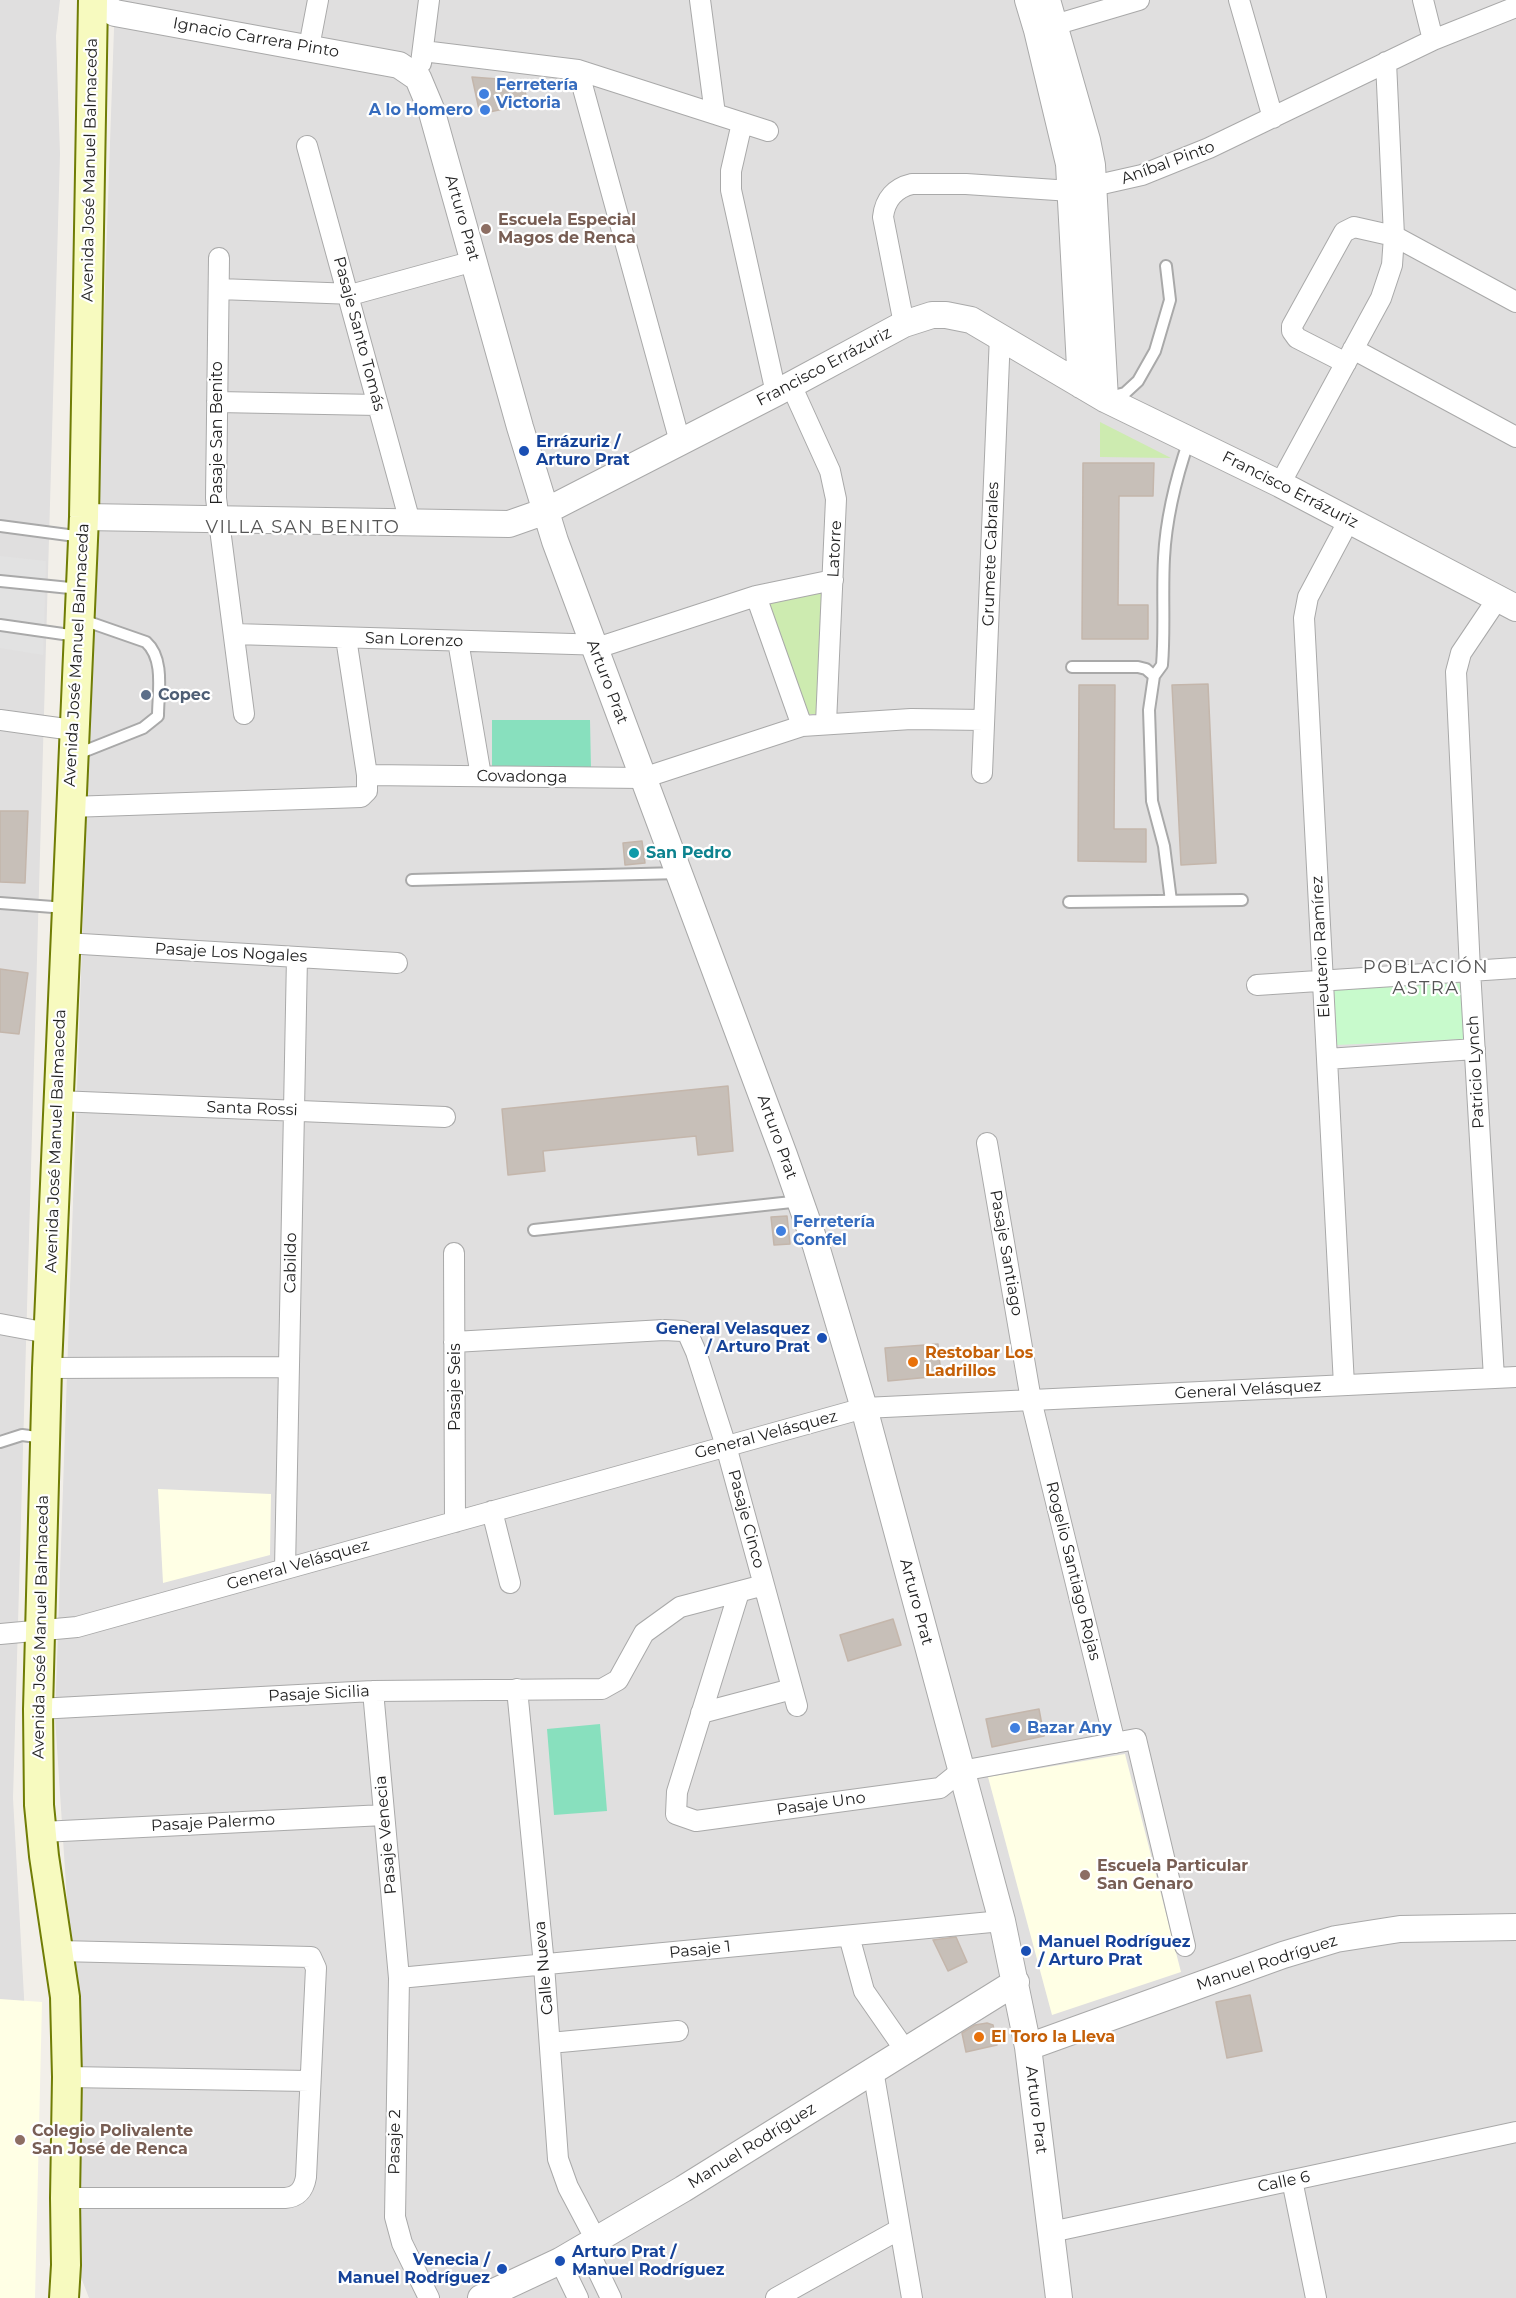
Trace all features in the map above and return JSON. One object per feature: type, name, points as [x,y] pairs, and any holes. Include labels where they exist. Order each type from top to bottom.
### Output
[{"type":"main road","name":"Avenida José Manuel Balmaceda","points":[[66,2292],[65,1997],[39,1805],[38,1709],[48,1333],[83,527],[93,0]]},
{"type":"street","name":"Ignacio Carrera Pinto","points":[[93,0],[116,12],[399,65],[418,78]]},
{"type":"street","points":[[309,47],[318,0]]},
{"type":"street","points":[[418,78],[429,0]]},
{"type":"street","points":[[700,0],[715,114]]},
{"type":"street","points":[[1028,0],[1045,27],[1087,140],[1083,189],[1081,385]]},
{"type":"street","points":[[1045,27],[1047,0]]},
{"type":"street","points":[[1045,27],[1139,0]]},
{"type":"street","points":[[1239,0],[1273,118]]},
{"type":"street","points":[[1423,0],[1433,40]]},
{"type":"street","name":"Aníbal Pinto","points":[[904,324],[883,217],[886,203],[897,189],[912,184],[943,184],[1083,189],[1142,175],[1176,163],[1273,118],[1433,40],[1516,7]]},
{"type":"street","points":[[423,51],[578,70],[768,131]]},
{"type":"street","points":[[1280,484],[1381,298],[1388,278],[1394,236],[1386,62]]},
{"type":"street","points":[[578,70],[680,442]]},
{"type":"street","name":"Arturo Prat","points":[[418,78],[431,109],[555,541],[801,1201],[864,1408],[1002,1921],[1016,1982],[1028,2047],[1059,2298]]},
{"type":"street","name":"Latorre","points":[[742,123],[731,171],[731,190],[784,389],[830,471],[835,490],[837,509],[826,723]]},
{"type":"street","name":"Pasaje Santo Tomás","points":[[307,146],[410,522]]},
{"type":"street","points":[[1083,189],[1105,399]]},
{"type":"street","points":[[1516,302],[1394,236],[1358,227],[1346,230],[1294,322],[1292,331],[1297,338],[1349,356],[1516,437]]},
{"type":"street","name":"Pasaje San Benito","points":[[219,258],[216,498],[244,714]]},
{"type":"street","points":[[219,289],[348,294],[370,291],[474,261]]},
{"type":"street","name":"Francisco Errázuriz","points":[[83,527],[218,519],[509,524],[546,511],[784,389],[904,324],[925,317],[946,315],[971,320],[1000,335],[1105,399],[1280,484],[1511,603]]},
{"type":"street","name":"Grumete Cabrales","points":[[982,773],[1000,335]]},
{"type":"street","points":[[217,402],[378,405]]},
{"type":"street","name":"Eleuterio Ramírez","points":[[1344,1385],[1304,618],[1308,597],[1349,520]]},
{"type":"street","name":"San Lorenzo","points":[[234,634],[594,646],[619,642],[756,596],[833,580]]},
{"type":"street","points":[[756,596],[802,726]]},
{"type":"street","name":"Patricio Lynch","points":[[1494,1378],[1470,970],[1456,672],[1461,652],[1511,603]]},
{"type":"street","points":[[70,807],[361,797],[367,791],[367,775],[346,638]]},
{"type":"street","points":[[458,641],[481,776]]},
{"type":"street","name":"Covadonga","points":[[367,775],[643,778],[802,726],[911,719],[984,720]]},
{"type":"street","points":[[0,720],[73,743]]},
{"type":"street","name":"Pasaje Los Nogales","points":[[65,943],[397,963]]},
{"type":"street","name":"Cabildo","points":[[285,1569],[297,957]]},
{"type":"street","points":[[1257,985],[1516,968]]},
{"type":"street","points":[[1327,1059],[1475,1049]]},
{"type":"street","name":"Santa Rossi","points":[[58,1101],[446,1117]]},
{"type":"street","name":"Pasaje Santiago","points":[[987,1143],[1031,1400]]},
{"type":"street","name":"Pasaje Seis","points":[[454,1253],[455,1522]]},
{"type":"street","points":[[0,1324],[48,1333]]},
{"type":"street","name":"Pasaje Cinco","points":[[454,1342],[664,1330],[683,1331],[688,1334],[726,1446],[795,1697],[701,1713]]},
{"type":"street","points":[[47,1368],[289,1367]]},
{"type":"street","name":"General Velásquez","points":[[0,1634],[77,1627],[864,1408],[1516,1377]]},
{"type":"street","name":"Rogelio Santiago Rojas","points":[[1031,1400],[1115,1743]]},
{"type":"street","points":[[492,1511],[510,1583]]},
{"type":"street","points":[[701,1713],[739,1592],[764,1585]]},
{"type":"street","name":"Pasaje Sicilia","points":[[38,1709],[373,1691],[602,1689],[618,1680],[644,1633],[680,1607],[739,1592]]},
{"type":"street","name":"Calle Nueva","points":[[517,1689],[544,1965],[558,2159],[611,2298]]},
{"type":"street","name":"Pasaje Venecia","points":[[373,1691],[399,1978]]},
{"type":"street","name":"Pasaje Uno","points":[[701,1713],[677,1792],[676,1814],[696,1821],[940,1788],[961,1771]]},
{"type":"street","points":[[961,1771],[1136,1739],[1185,1946]]},
{"type":"street","name":"Pasaje Palermo","points":[[42,1832],[384,1815]]},
{"type":"street","name":"Pasaje 1","points":[[399,1978],[1002,1921]]},
{"type":"street","name":"Manuel Rodríguez","points":[[1028,2047],[1283,1955],[1336,1939],[1400,1929],[1516,1928]]},
{"type":"street","points":[[849,1936],[864,1991],[905,2050]]},
{"type":"street","points":[[60,1951],[311,1957],[316,1968],[306,2177],[300,2191],[294,2196],[285,2198],[65,2198]]},
{"type":"street","name":"Pasaje 2","points":[[399,1978],[395,2217],[402,2243],[429,2298]]},
{"type":"street","name":"Manuel Rodríguez","points":[[481,2298],[560,2261],[683,2189],[1016,1982]]},
{"type":"street","points":[[550,2043],[678,2031]]},
{"type":"street","points":[[873,2070],[912,2298]]},
{"type":"street","points":[[67,2077],[309,2081]]},
{"type":"street","name":"Calle 6","points":[[1051,2232],[1516,2132]]},
{"type":"street","points":[[1292,2180],[1316,2298]]},
{"type":"street","points":[[776,2298],[900,2229]]},
{"type":"street","points":[[560,2261],[578,2298]]},
{"type":"lane","points":[[1105,399],[1125,393],[1138,381],[1155,351],[1170,300],[1166,266]]},
{"type":"lane","points":[[1172,901],[1164,846],[1152,801],[1149,710],[1154,676],[1162,665],[1164,557],[1171,505],[1176,479],[1189,440]]},
{"type":"lane","points":[[0,526],[83,527]]},
{"type":"lane","points":[[0,581],[80,590]]},
{"type":"lane","points":[[0,626],[78,627],[146,642],[152,648],[159,668],[158,717],[143,728],[73,743]]},
{"type":"lane","points":[[1072,667],[1138,667],[1146,669],[1154,676]]},
{"type":"lane","points":[[412,880],[679,873]]},
{"type":"lane","points":[[1069,902],[1242,900]]},
{"type":"lane","points":[[0,903],[66,908]]},
{"type":"lane","points":[[534,1230],[801,1201]]},
{"type":"lane","points":[[0,1442],[22,1435],[45,1438]]},
{"type":"shaded area","points":[[0,0],[60,0],[56,36],[60,154],[13,1798],[28,2069],[0,2298]]},
{"type":"shaded area","points":[[115,0],[1516,0],[1516,2298],[89,2298],[79,2272],[80,2099],[55,1717]]},
{"type":"shaded area","points":[[0,556],[46,561],[43,655],[0,648]]},
{"type":"shaded area","points":[[158,1489],[271,1494],[270,1555],[163,1583]]},
{"type":"shaded area","name":"Escuela Particular San Genaro","points":[[1125,1754],[1181,1972],[1052,2015],[988,1777]]},
{"type":"shaded area","name":"Colegio Polivalente San José de Renca","points":[[0,1999],[42,2002],[35,2298],[0,2298]]},
{"type":"green space","points":[[1100,422],[1171,458],[1100,457]]},
{"type":"green space","points":[[824,591],[818,714],[807,714],[767,601]]},
{"type":"green space","points":[[492,720],[590,720],[591,769],[492,769]]},
{"type":"green space","points":[[1461,983],[1464,1039],[1337,1045],[1334,989]]},
{"type":"green space","points":[[600,1724],[607,1811],[554,1815],[547,1729]]},
{"type":"building","points":[[472,77],[524,81],[527,104],[480,114]]},
{"type":"building","points":[[1083,463],[1154,463],[1153,496],[1119,496],[1118,605],[1148,605],[1148,639],[1082,639]]},
{"type":"building","points":[[1208,684],[1216,863],[1181,865],[1172,685]]},
{"type":"building","points":[[1079,685],[1115,685],[1114,829],[1146,829],[1146,862],[1078,861]]},
{"type":"building","points":[[0,811],[28,811],[25,883],[0,882]]},
{"type":"building","name":"San Pedro","points":[[642,841],[645,863],[625,865],[623,843]]},
{"type":"building","points":[[0,969],[28,973],[19,1034],[0,1032]]},
{"type":"building","points":[[728,1086],[733,1151],[698,1155],[696,1136],[543,1151],[545,1171],[508,1175],[502,1109]]},
{"type":"building","name":"Ferretería Confel","points":[[787,1216],[790,1244],[774,1245],[771,1217]]},
{"type":"building","name":"Restobar Los Ladrillos","points":[[938,1344],[941,1376],[888,1381],[885,1348]]},
{"type":"building","points":[[893,1619],[901,1645],[848,1661],[840,1635]]},
{"type":"building","name":"Bazar Any","points":[[1039,1709],[1044,1736],[992,1747],[986,1719]]},
{"type":"building","points":[[956,1937],[967,1962],[948,1971],[933,1940]]},
{"type":"building","points":[[1250,1995],[1262,2051],[1227,2058],[1216,2002]]},
{"type":"building","name":"El Toro la Lleva","points":[[987,2023],[993,2025],[997,2045],[966,2052],[962,2033],[975,2025]]},
{"type":"place","name":"Ferretería Victoria","points":[[484,94]]},
{"type":"place","name":"A lo Homero","points":[[485,110]]},
{"type":"place","name":"Escuela Especial Magos de Renca","points":[[486,229]]},
{"type":"place","name":"Errázuriz / Arturo Prat","points":[[524,451]]},
{"type":"place","name":"Copec","points":[[146,695]]},
{"type":"place","name":"San Pedro","points":[[634,853]]},
{"type":"place","name":"Ferretería Confel","points":[[781,1231]]},
{"type":"place","name":"General Velasquez / Arturo Prat","points":[[822,1338]]},
{"type":"place","name":"Restobar Los Ladrillos","points":[[913,1362]]},
{"type":"place","name":"Bazar Any","points":[[1015,1728]]},
{"type":"place","name":"Escuela Particular San Genaro","points":[[1085,1875]]},
{"type":"place","name":"Manuel Rodríguez / Arturo Prat","points":[[1026,1951]]},
{"type":"place","name":"El Toro la Lleva","points":[[979,2037]]},
{"type":"place","name":"Colegio Polivalente San José de Renca","points":[[20,2140]]},
{"type":"place","name":"Arturo Prat / Manuel Rodríguez","points":[[560,2261]]},
{"type":"place","name":"Venecia / Manuel Rodríguez","points":[[502,2269]]},
{"type":"district","name":"VILLA SAN BENITO","points":[[303,528]]},
{"type":"district","name":"POBLACIÓN ASTRA","points":[[1426,978]]}]
